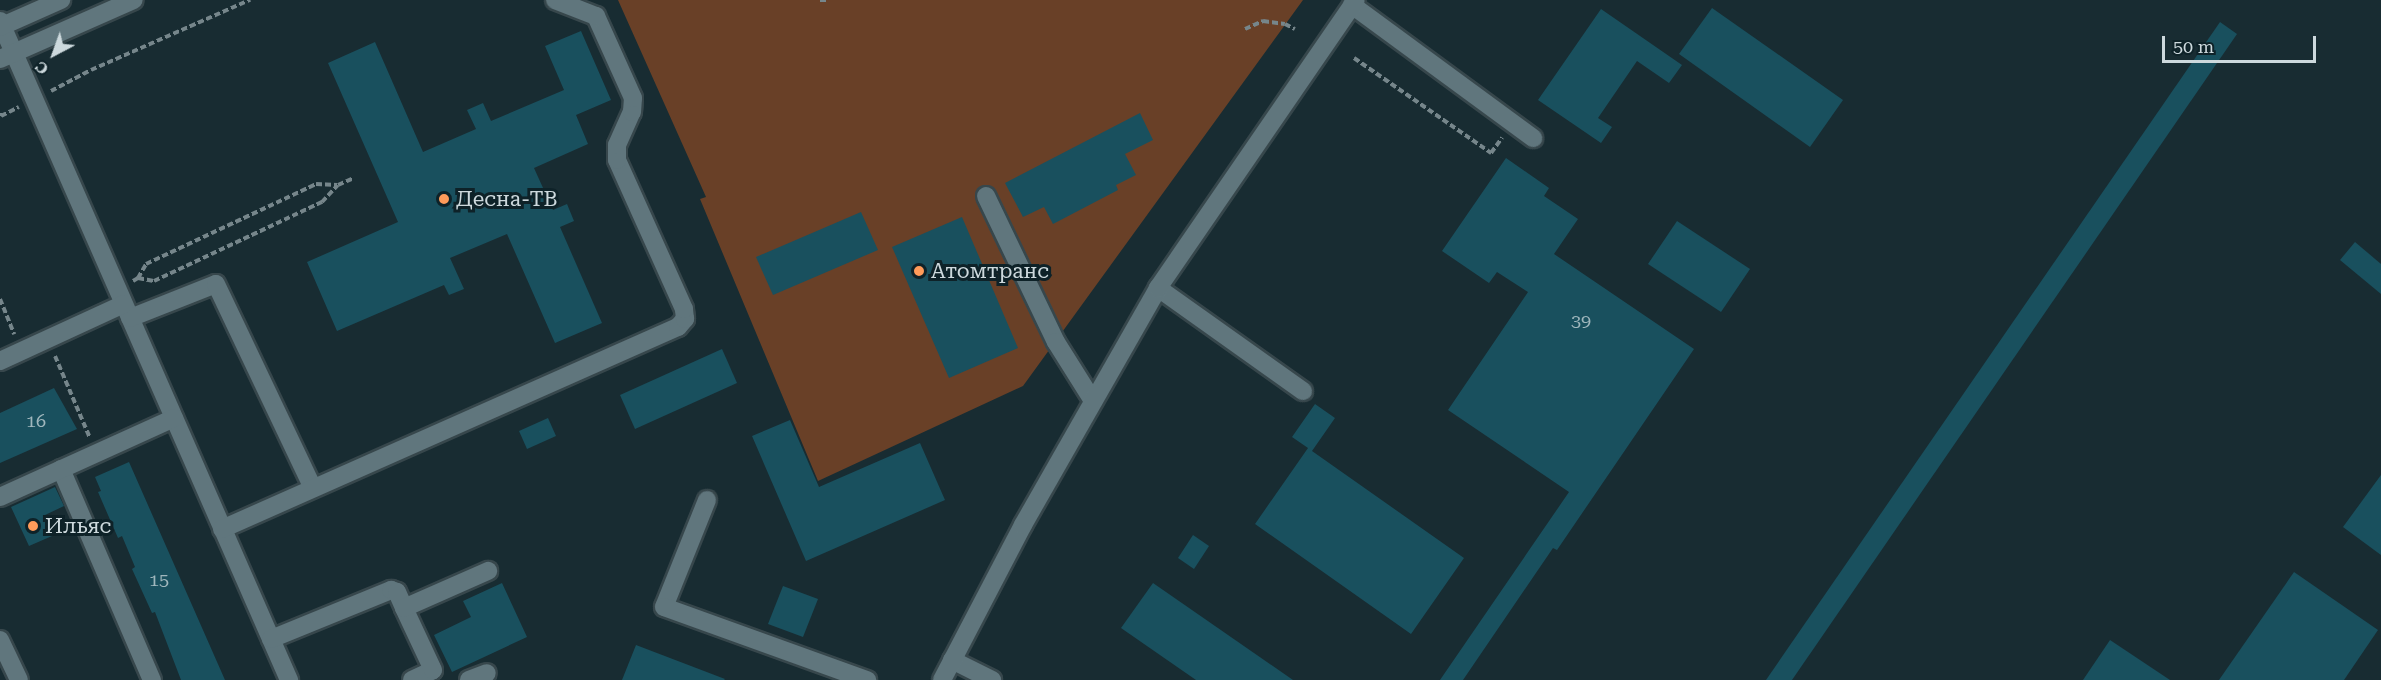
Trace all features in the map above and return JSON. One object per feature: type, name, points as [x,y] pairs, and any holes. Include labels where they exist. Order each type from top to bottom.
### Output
[{"type":"street","points":[[61,0],[1,25],[7,56],[127,311],[289,680]]},
{"type":"street","points":[[7,56],[134,0]]},
{"type":"street","points":[[222,529],[678,327],[685,319],[684,309],[617,160],[617,144],[632,112],[633,98],[596,16],[555,0]]},
{"type":"street","points":[[942,680],[1093,401],[1158,288],[1354,2],[1533,138]]},
{"type":"street","points":[[986,196],[1056,342],[1093,401]]},
{"type":"street","points":[[0,360],[47,339],[127,311],[216,284],[313,488]]},
{"type":"street","points":[[1158,288],[1303,391]]},
{"type":"street","points":[[0,497],[174,418]]},
{"type":"street","points":[[61,469],[152,680]]},
{"type":"street","points":[[707,500],[664,607],[867,680]]},
{"type":"street","points":[[404,608],[488,571]]},
{"type":"street","points":[[271,639],[391,590],[397,592],[435,675],[412,680]]},
{"type":"street","points":[[0,640],[19,680]]},
{"type":"street","points":[[952,660],[992,680]]},
{"type":"street","points":[[469,680],[487,673]]},
{"type":"path","points":[[45,94],[91,70],[250,0]]},
{"type":"path","points":[[820,0],[826,0]]},
{"type":"path","points":[[1245,29],[1263,21],[1285,24],[1295,29]]},
{"type":"path","points":[[1354,58],[1491,153],[1513,123]]},
{"type":"path","points":[[0,113],[1,116],[23,105]]},
{"type":"path","points":[[138,278],[154,281],[322,202],[338,186],[354,178]]},
{"type":"path","points":[[127,283],[138,278],[147,264],[305,189],[316,184],[338,186]]},
{"type":"path","points":[[0,299],[21,351]]},
{"type":"path","points":[[47,339],[96,453]]},
{"type":"shaded area","name":"Атомтранс","points":[[618,0],[1303,0],[1023,386],[818,481],[700,199],[706,197]]},
{"type":"building","points":[[1712,8],[1843,100],[1810,147],[1679,54]]},
{"type":"building","points":[[1601,9],[1682,65],[1669,83],[1637,61],[1598,118],[1612,127],[1601,143],[1538,100]]},
{"type":"building","points":[[2220,22],[2237,34],[1792,680],[1766,680]]},
{"type":"building","points":[[581,31],[611,100],[576,115],[588,144],[534,168],[553,210],[567,204],[574,221],[560,227],[602,323],[555,343],[507,234],[450,258],[464,289],[449,295],[444,285],[337,331],[307,262],[398,222],[328,63],[375,42],[423,152],[476,129],[467,110],[483,103],[491,121],[564,90],[545,46]]},
{"type":"building","points":[[1140,113],[1153,140],[1125,154],[1136,175],[1116,185],[1118,190],[1053,224],[1044,207],[1023,217],[1005,183]]},
{"type":"building","points":[[1506,158],[1549,188],[1544,196],[1578,219],[1554,254],[1694,349],[1557,550],[1553,548],[1463,680],[1440,680],[1569,492],[1448,410],[1528,292],[1497,272],[1489,283],[1442,251]]},
{"type":"building","points":[[861,212],[878,250],[773,295],[756,257]]},
{"type":"building","points":[[962,217],[1018,348],[949,378],[892,247]]},
{"type":"building","points":[[1677,221],[1750,269],[1721,312],[1648,264]]},
{"type":"building","points":[[2355,242],[2381,264],[2381,294],[2340,260]]},
{"type":"building","points":[[722,349],[737,383],[635,429],[620,395]]},
{"type":"building","points":[[54,388],[77,429],[0,463],[0,413]]},
{"type":"building","points":[[1315,404],[1335,418],[1312,451],[1464,558],[1411,634],[1255,524],[1308,448],[1292,437]]},
{"type":"building","points":[[548,418],[556,436],[527,449],[519,431]]},
{"type":"building","points":[[790,420],[819,487],[920,443],[945,500],[806,561],[752,436]]},
{"type":"building","points":[[129,462],[225,680],[181,680],[155,612],[152,613],[132,569],[135,567],[122,536],[118,538],[98,492],[101,491],[95,477]]},
{"type":"building","points":[[2381,475],[2381,555],[2343,527]]},
{"type":"building","name":"Ильяс","points":[[55,487],[64,506],[43,516],[52,536],[29,546],[11,507]]},
{"type":"building","points":[[1193,535],[1209,546],[1194,569],[1178,558]]},
{"type":"building","points":[[2294,572],[2378,630],[2344,680],[2219,680]]},
{"type":"building","points":[[502,583],[527,637],[452,672],[434,635],[471,617],[463,601]]},
{"type":"building","points":[[1153,583],[1293,680],[1196,680],[1121,628]]},
{"type":"building","points":[[783,586],[818,599],[803,637],[768,624]]},
{"type":"building","points":[[2110,640],[2170,680],[2083,680]]},
{"type":"building","points":[[636,645],[725,679],[622,680]]},
{"type":"place","name":"Десна-ТВ","points":[[444,199]]},
{"type":"place","name":"Атомтранс","points":[[919,271]]},
{"type":"place","name":"Ильяс","points":[[33,526]]}]
